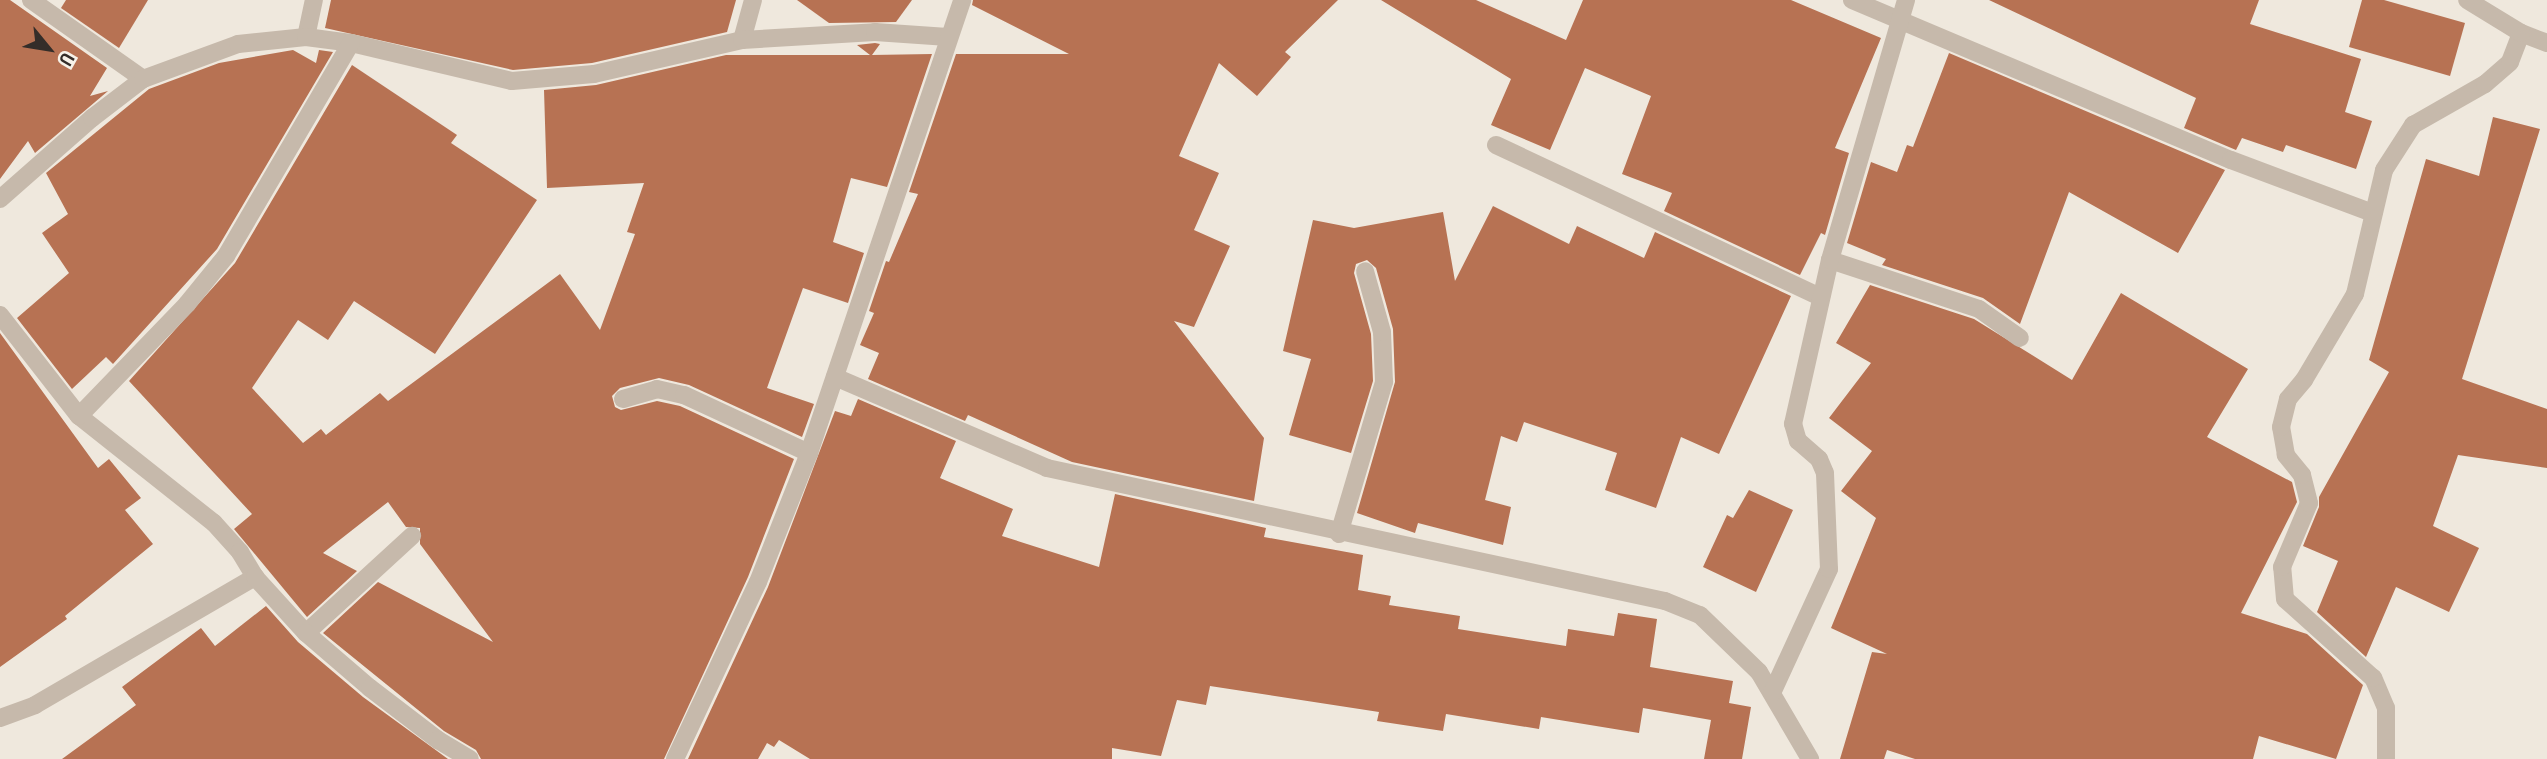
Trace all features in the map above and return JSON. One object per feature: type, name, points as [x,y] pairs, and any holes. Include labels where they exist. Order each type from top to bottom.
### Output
[{"type":"street","points":[[31,0],[143,79]]},
{"type":"street","points":[[306,37],[314,0]]},
{"type":"street","points":[[742,40],[753,0]]},
{"type":"street","points":[[675,759],[753,594],[809,453],[916,146],[948,37],[962,0]]},
{"type":"street","points":[[1852,0],[1904,19],[2231,160],[2373,214]]},
{"type":"street","points":[[1772,693],[1829,569],[1825,473],[1819,459],[1798,441],[1793,424],[1830,260],[1904,19],[1906,0]]},
{"type":"street","points":[[2467,0],[2521,33],[2547,43]]},
{"type":"street","points":[[0,199],[92,118],[143,79],[238,44],[306,37],[351,43],[512,81],[594,74],[742,40],[875,32],[948,37]]},
{"type":"street","points":[[2386,759],[2386,708],[2373,678],[2352,656],[2296,613],[2281,585],[2282,567],[2309,503],[2302,475],[2286,455],[2281,428],[2288,399],[2305,380],[2355,294],[2384,170],[2413,125],[2485,84],[2510,62],[2521,33]]},
{"type":"street","points":[[79,416],[187,304],[226,256],[351,43]]},
{"type":"street","points":[[1496,145],[1821,297]]},
{"type":"street","points":[[1830,260],[1979,309],[2020,338]]},
{"type":"street","points":[[1339,534],[1384,382],[1382,332],[1365,271]]},
{"type":"street","points":[[0,316],[79,416],[214,523],[240,552],[255,577],[306,633],[438,740],[470,759]]},
{"type":"street","points":[[835,377],[1047,468],[1339,534],[1665,601],[1700,615],[1730,641],[1772,693],[1810,759]]},
{"type":"street","points":[[623,399],[657,389],[684,395],[809,453]]},
{"type":"street","points":[[306,633],[412,536]]},
{"type":"street","points":[[0,718],[46,699],[255,577]]},
{"type":"building","points":[[0,0],[10,0],[107,68],[90,96],[108,91],[35,153],[28,141],[0,179]]},
{"type":"building","points":[[66,0],[148,0],[119,48],[61,8]]},
{"type":"building","points":[[331,0],[736,0],[727,32],[592,63],[513,70],[325,28]]},
{"type":"building","points":[[797,0],[912,0],[896,22],[829,23]]},
{"type":"building","points":[[973,0],[1338,0],[1285,52],[1291,57],[1257,96],[1219,63],[1179,156],[1219,173],[1194,230],[1230,246],[1194,327],[1174,321],[1264,438],[1254,501],[1072,462],[968,415],[965,421],[868,379],[879,353],[860,345],[874,313],[869,311],[886,261],[889,262],[918,194],[909,192],[956,54],[1069,54],[972,5]]},
{"type":"building","points":[[1381,0],[1476,0],[1566,40],[1583,0],[1791,0],[1881,38],[1835,148],[1849,153],[1825,235],[1821,233],[1800,275],[1664,211],[1672,193],[1622,174],[1651,96],[1585,68],[1550,150],[1491,125],[1511,79]]},
{"type":"building","points":[[1989,0],[2259,0],[2250,24],[2361,59],[2345,112],[2372,121],[2356,169],[2286,145],[2283,152],[2242,138],[2236,150],[2184,128],[2196,98]]},
{"type":"building","points":[[2362,0],[2384,0],[2465,23],[2450,76],[2349,47]]},
{"type":"building","points":[[880,44],[872,55],[932,54],[887,187],[851,178],[833,242],[864,253],[848,303],[803,288],[767,388],[814,404],[802,437],[689,385],[659,378],[620,388],[612,396],[615,407],[621,410],[657,401],[680,406],[794,459],[748,577],[664,759],[481,759],[476,750],[444,731],[323,633],[378,582],[493,642],[420,544],[420,528],[406,527],[388,502],[323,553],[357,571],[307,617],[234,529],[252,514],[129,381],[235,263],[352,65],[457,135],[451,143],[537,200],[435,354],[354,301],[328,340],[298,320],[252,388],[303,443],[321,429],[326,435],[380,393],[388,401],[560,274],[600,330],[635,234],[627,232],[644,183],[547,188],[544,90],[596,85],[726,55],[870,55],[857,45]]},
{"type":"building","points":[[293,50],[316,63],[319,50],[333,52],[217,249],[113,364],[106,357],[72,389],[17,318],[69,273],[42,233],[68,214],[46,173],[149,89],[219,63]]},
{"type":"building","points":[[1949,53],[2225,170],[2178,253],[2069,192],[2020,324],[1983,298],[1882,265],[1886,259],[1847,243],[1871,162],[1897,172],[1907,145],[1913,147]]},
{"type":"building","points":[[2493,117],[2540,129],[2462,379],[2547,409],[2547,468],[2458,455],[2433,526],[2479,548],[2449,612],[2396,587],[2366,657],[2317,612],[2338,561],[2303,546],[2319,507],[2319,497],[2389,372],[2369,360],[2426,159],[2479,176]]},
{"type":"building","points":[[1493,206],[1569,244],[1577,226],[1644,258],[1655,232],[1791,296],[1719,454],[1681,437],[1656,508],[1605,490],[1617,453],[1524,422],[1517,442],[1501,436],[1485,500],[1511,507],[1503,545],[1418,523],[1415,533],[1357,513],[1395,382],[1393,329],[1376,268],[1367,260],[1356,264],[1354,273],[1371,334],[1373,381],[1351,453],[1289,435],[1311,359],[1283,351],[1313,220],[1354,228],[1443,212],[1455,281]]},
{"type":"building","points":[[1870,285],[1974,319],[2072,380],[2121,293],[2248,369],[2207,437],[2292,482],[2297,502],[2241,613],[2307,634],[2363,685],[2336,759],[2259,736],[2253,759],[1915,759],[1887,750],[1884,759],[1840,759],[1872,652],[1887,654],[1831,628],[1876,518],[1841,491],[1872,451],[1829,418],[1871,363],[1836,343]]},
{"type":"building","points":[[0,333],[98,468],[109,459],[141,498],[125,510],[153,544],[65,616],[67,619],[0,667]]},
{"type":"building","points":[[858,399],[956,441],[940,478],[1013,509],[1002,536],[1099,567],[1115,494],[1266,528],[1264,537],[1363,555],[1358,590],[1391,596],[1389,605],[1460,616],[1458,629],[1566,646],[1568,629],[1614,636],[1618,613],[1657,619],[1650,667],[1733,681],[1729,703],[1751,707],[1742,759],[1704,759],[1711,720],[1643,708],[1639,733],[1541,717],[1539,729],[1446,714],[1443,731],[1377,721],[1379,712],[1210,686],[1206,705],[1177,700],[1161,756],[1112,748],[1112,759],[810,759],[779,740],[774,747],[767,743],[758,759],[688,759],[768,587],[835,411],[851,416]]},
{"type":"building","points":[[1749,490],[1793,510],[1756,592],[1703,567],[1727,515],[1733,518]]},
{"type":"building","points":[[266,606],[298,642],[363,697],[448,759],[62,759],[136,705],[122,687],[201,628],[215,646]]}]
